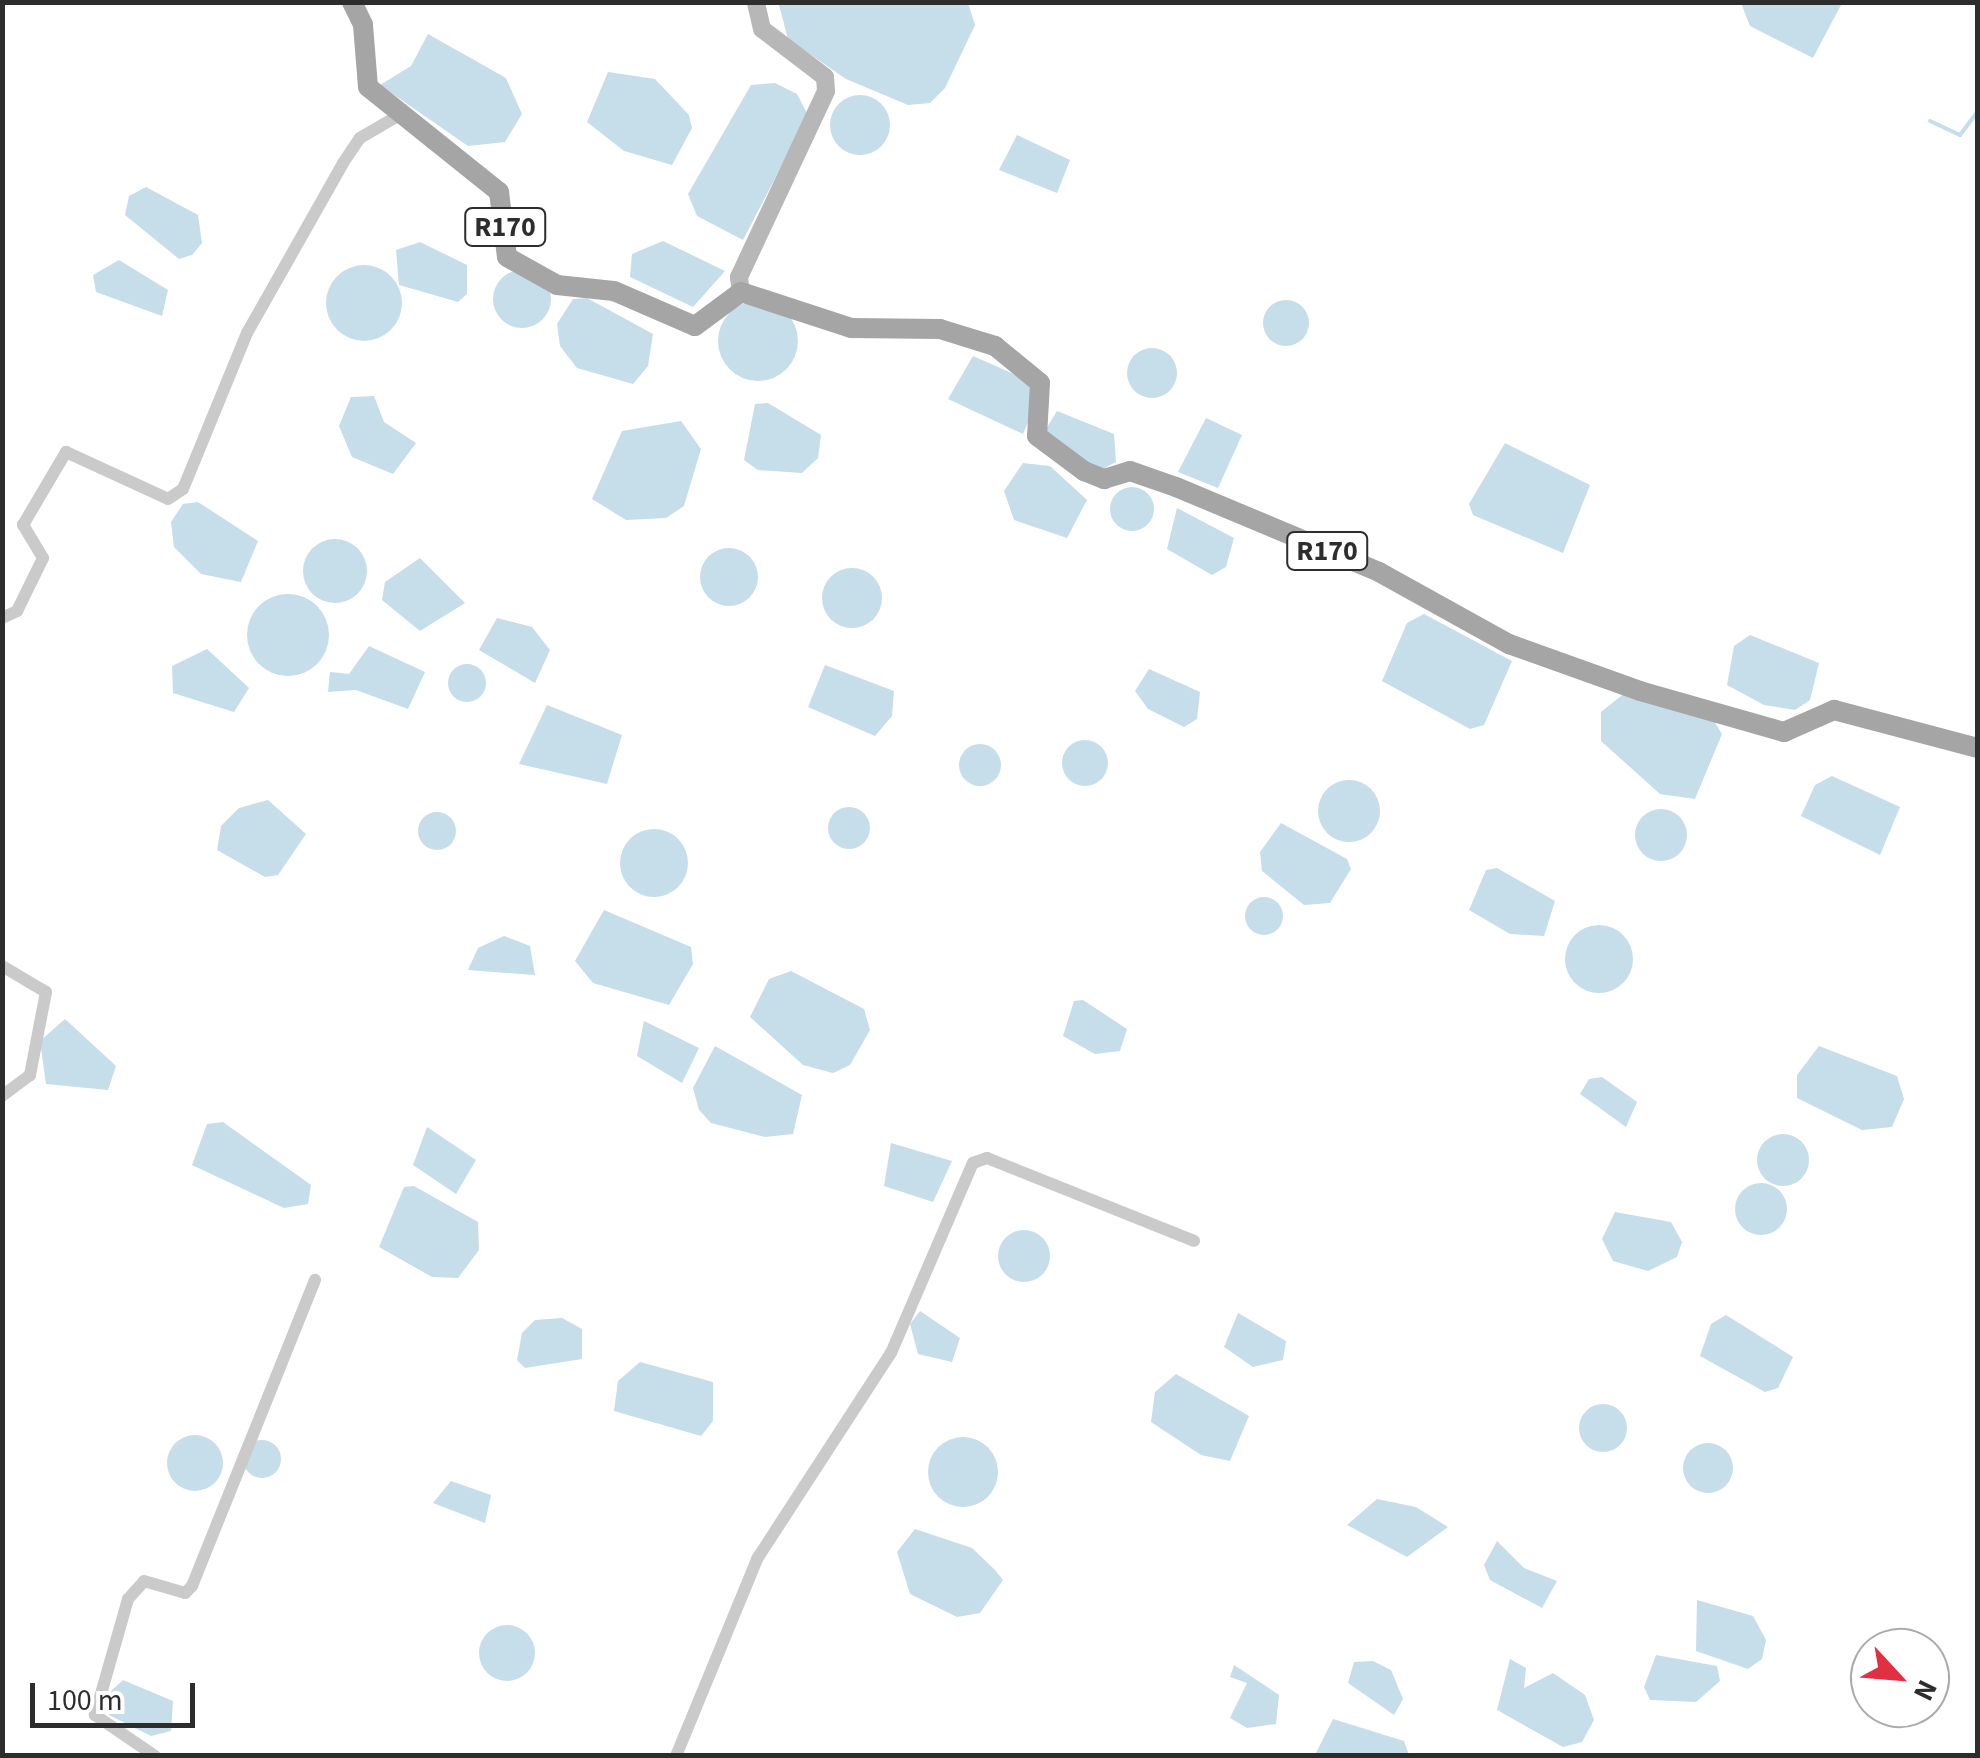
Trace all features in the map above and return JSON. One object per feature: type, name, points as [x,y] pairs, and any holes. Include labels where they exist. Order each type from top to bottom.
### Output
[{"type":"main road","name":"R170","points":[[352,2],[363,25],[368,87],[498,192],[507,257],[526,269],[696,326],[741,292],[851,328],[940,329],[996,346],[1040,384],[1037,436],[1084,471],[1104,479],[1130,472],[1176,488],[1379,572],[1548,660],[1784,732],[1834,710],[1978,748]]},
{"type":"street","points":[[741,292],[739,277],[826,91],[825,77],[762,29],[756,2]]},
{"type":"street","points":[[2,618],[17,610],[42,558],[23,525],[66,452],[168,499],[183,490],[247,333],[344,162],[360,138],[401,114]]},
{"type":"street","points":[[2,966],[46,992],[30,1075],[2,1096]]},
{"type":"street","points":[[676,1756],[756,1559],[891,1352],[973,1163],[987,1158],[1194,1242]]},
{"type":"street","points":[[155,1756],[94,1715],[128,1599],[144,1580],[185,1593],[192,1586],[315,1280]]},
{"type":"water","points":[[1741,2],[1842,3],[1813,58],[1750,26]]},
{"type":"water","points":[[968,3],[975,25],[945,88],[930,103],[908,105],[846,79],[788,39],[779,5]]},
{"type":"water","points":[[428,34],[506,78],[522,114],[505,142],[468,146],[380,85],[411,66]]},
{"type":"water","points":[[608,72],[655,79],[689,115],[692,128],[672,165],[624,151],[587,122]]},
{"type":"water","points":[[775,83],[797,94],[808,115],[743,240],[697,216],[688,194],[751,85]]},
{"type":"water","points":[[860,95],[881,104],[890,125],[881,146],[860,155],[839,146],[830,125],[839,104]]},
{"type":"water","points":[[1017,135],[1070,160],[1057,193],[999,170]]},
{"type":"water","points":[[146,187],[198,215],[202,243],[192,255],[179,259],[125,215],[129,196]]},
{"type":"water","points":[[663,241],[725,271],[693,307],[630,277],[632,254]]},
{"type":"water","points":[[420,242],[467,265],[467,294],[458,302],[399,285],[396,250]]},
{"type":"water","points":[[119,260],[168,290],[162,316],[96,292],[93,275]]},
{"type":"water","points":[[364,265],[391,276],[402,303],[391,330],[364,341],[337,330],[326,303],[337,276]]},
{"type":"water","points":[[522,270],[542,279],[551,299],[542,319],[522,328],[502,319],[493,299],[502,279]]},
{"type":"water","points":[[587,298],[653,334],[648,366],[633,384],[577,368],[560,346],[557,324],[573,299]]},
{"type":"water","points":[[1286,300],[1303,306],[1309,323],[1303,340],[1286,346],[1269,340],[1263,323],[1269,306]]},
{"type":"water","points":[[758,301],[773,304],[786,313],[795,326],[795,356],[786,369],[773,378],[758,381],[743,378],[730,369],[721,356],[718,341],[721,326],[730,313],[743,304]]},
{"type":"water","points":[[1152,348],[1169,356],[1177,373],[1169,390],[1152,398],[1135,390],[1127,373],[1135,356]]},
{"type":"water","points":[[973,356],[1028,380],[1038,399],[1023,434],[948,399]]},
{"type":"water","points":[[374,396],[384,422],[416,443],[393,474],[352,457],[339,426],[351,397]]},
{"type":"water","points":[[768,403],[821,435],[818,458],[802,473],[758,470],[744,460],[755,404]]},
{"type":"water","points":[[1057,411],[1114,434],[1116,462],[1101,470],[1051,446],[1046,429]]},
{"type":"water","points":[[1206,418],[1242,435],[1218,488],[1178,472]]},
{"type":"water","points":[[681,421],[701,449],[684,506],[666,518],[626,520],[592,499],[622,431]]},
{"type":"water","points":[[1505,443],[1590,485],[1563,553],[1473,515],[1469,504]]},
{"type":"water","points":[[1023,463],[1050,466],[1087,500],[1067,538],[1014,520],[1004,491]]},
{"type":"water","points":[[1132,487],[1147,494],[1154,509],[1147,524],[1132,531],[1117,524],[1110,509],[1117,494]]},
{"type":"water","points":[[198,502],[258,541],[241,582],[201,574],[174,547],[171,522],[183,504]]},
{"type":"water","points":[[1177,508],[1234,538],[1226,567],[1212,575],[1167,549]]},
{"type":"water","points":[[335,539],[358,548],[367,571],[358,594],[335,603],[312,594],[303,571],[312,548]]},
{"type":"water","points":[[729,548],[749,557],[758,577],[749,597],[729,606],[709,597],[700,577],[709,557]]},
{"type":"water","points":[[420,558],[465,603],[420,631],[382,600],[385,582]]},
{"type":"water","points":[[852,568],[873,577],[882,598],[873,619],[852,628],[831,619],[822,598],[831,577]]},
{"type":"water","points":[[280,594],[296,594],[322,612],[329,635],[326,651],[317,664],[296,676],[280,676],[254,658],[247,643],[247,627],[265,601]]},
{"type":"water","points":[[1424,614],[1512,661],[1484,725],[1470,729],[1382,681],[1407,623]]},
{"type":"water","points":[[497,618],[532,627],[550,650],[535,683],[479,650]]},
{"type":"water","points":[[1750,635],[1819,663],[1810,700],[1795,710],[1764,705],[1727,685],[1734,646]]},
{"type":"water","points":[[369,646],[425,672],[408,709],[356,690],[328,692],[330,672],[349,674]]},
{"type":"water","points":[[207,649],[249,688],[234,712],[173,693],[172,666]]},
{"type":"water","points":[[467,664],[480,670],[486,683],[480,696],[467,702],[454,696],[448,683],[454,670]]},
{"type":"water","points":[[825,665],[894,691],[892,716],[875,736],[808,707]]},
{"type":"water","points":[[1149,669],[1200,692],[1197,719],[1184,727],[1148,709],[1135,691]]},
{"type":"water","points":[[1626,692],[1714,721],[1722,734],[1695,799],[1660,794],[1601,741],[1601,712]]},
{"type":"water","points":[[547,705],[622,735],[607,784],[519,764]]},
{"type":"water","points":[[1085,740],[1101,747],[1108,763],[1101,779],[1085,786],[1069,779],[1062,763],[1069,747]]},
{"type":"water","points":[[980,744],[995,750],[1001,765],[995,780],[980,786],[965,780],[959,765],[965,750]]},
{"type":"water","points":[[1832,776],[1900,807],[1880,855],[1801,816],[1815,785]]},
{"type":"water","points":[[1349,780],[1371,789],[1380,811],[1371,833],[1349,842],[1327,833],[1318,811],[1327,789]]},
{"type":"water","points":[[268,800],[306,834],[278,875],[265,877],[217,850],[221,826],[239,808]]},
{"type":"water","points":[[849,807],[864,813],[870,828],[864,843],[849,849],[834,843],[828,828],[834,813]]},
{"type":"water","points":[[1661,809],[1680,816],[1687,835],[1680,854],[1661,861],[1642,854],[1635,835],[1642,816]]},
{"type":"water","points":[[437,812],[451,817],[456,831],[451,845],[437,850],[423,845],[418,831],[423,817]]},
{"type":"water","points":[[1281,823],[1347,859],[1351,869],[1330,903],[1304,905],[1262,871],[1260,852]]},
{"type":"water","points":[[654,829],[667,831],[678,839],[686,850],[686,876],[678,887],[667,895],[654,897],[641,895],[630,887],[622,876],[620,863],[622,850],[630,839],[641,831]]},
{"type":"water","points":[[1497,868],[1555,901],[1544,936],[1510,934],[1469,910],[1486,870]]},
{"type":"water","points":[[1264,897],[1277,903],[1283,916],[1277,929],[1264,935],[1251,929],[1245,916],[1251,903]]},
{"type":"water","points":[[604,910],[691,947],[693,964],[669,1005],[593,983],[575,961]]},
{"type":"water","points":[[1599,925],[1612,927],[1623,935],[1631,946],[1631,972],[1623,983],[1612,991],[1599,993],[1586,991],[1575,983],[1567,972],[1565,959],[1567,946],[1575,935],[1586,927]]},
{"type":"water","points":[[504,936],[530,946],[535,975],[468,970],[478,948]]},
{"type":"water","points":[[791,971],[864,1009],[870,1030],[850,1065],[833,1073],[803,1065],[750,1017],[769,979]]},
{"type":"water","points":[[1083,1000],[1127,1029],[1120,1051],[1095,1054],[1063,1036],[1074,1001]]},
{"type":"water","points":[[65,1019],[116,1066],[108,1090],[46,1084],[40,1041]]},
{"type":"water","points":[[644,1021],[699,1048],[682,1083],[637,1056]]},
{"type":"water","points":[[715,1046],[802,1095],[793,1134],[765,1137],[711,1123],[699,1110],[693,1088]]},
{"type":"water","points":[[1819,1046],[1897,1076],[1904,1099],[1892,1127],[1862,1130],[1797,1098],[1797,1075]]},
{"type":"water","points":[[1602,1077],[1637,1102],[1626,1127],[1580,1094],[1589,1079]]},
{"type":"water","points":[[223,1122],[311,1185],[308,1204],[284,1208],[192,1165],[207,1124]]},
{"type":"water","points":[[427,1127],[476,1160],[456,1194],[413,1165]]},
{"type":"water","points":[[1783,1134],[1801,1142],[1809,1160],[1801,1178],[1783,1186],[1765,1178],[1757,1160],[1765,1142]]},
{"type":"water","points":[[891,1143],[952,1161],[933,1202],[884,1186]]},
{"type":"water","points":[[1761,1183],[1780,1190],[1787,1209],[1780,1228],[1761,1235],[1742,1228],[1735,1209],[1742,1190]]},
{"type":"water","points":[[414,1186],[478,1222],[479,1250],[458,1278],[432,1277],[379,1247],[404,1187]]},
{"type":"water","points":[[1615,1212],[1671,1222],[1682,1242],[1677,1257],[1648,1271],[1613,1261],[1602,1239]]},
{"type":"water","points":[[1024,1230],[1042,1238],[1050,1256],[1042,1274],[1024,1282],[1006,1274],[998,1256],[1006,1238]]},
{"type":"water","points":[[920,1311],[960,1338],[952,1362],[918,1354],[910,1324]]},
{"type":"water","points":[[1238,1313],[1286,1341],[1283,1360],[1253,1367],[1224,1347]]},
{"type":"water","points":[[1726,1315],[1793,1357],[1778,1388],[1765,1392],[1700,1356],[1711,1324]]},
{"type":"water","points":[[562,1318],[582,1329],[582,1359],[525,1368],[517,1360],[522,1333],[535,1320]]},
{"type":"water","points":[[640,1362],[713,1382],[713,1421],[701,1436],[614,1411],[618,1381]]},
{"type":"water","points":[[1176,1374],[1249,1416],[1230,1461],[1201,1455],[1151,1422],[1155,1392]]},
{"type":"water","points":[[1603,1404],[1620,1411],[1627,1428],[1620,1445],[1603,1452],[1586,1445],[1579,1428],[1586,1411]]},
{"type":"water","points":[[195,1435],[215,1443],[223,1463],[215,1483],[195,1491],[175,1483],[167,1463],[175,1443]]},
{"type":"water","points":[[963,1437],[977,1439],[988,1447],[996,1458],[996,1486],[988,1497],[977,1505],[963,1507],[949,1505],[938,1497],[930,1486],[928,1472],[930,1458],[938,1447],[949,1439]]},
{"type":"water","points":[[262,1440],[276,1445],[281,1459],[276,1473],[262,1478],[248,1473],[243,1459],[248,1445]]},
{"type":"water","points":[[1708,1443],[1725,1451],[1733,1468],[1725,1485],[1708,1493],[1691,1485],[1683,1468],[1691,1451]]},
{"type":"water","points":[[451,1481],[491,1495],[485,1523],[433,1503]]},
{"type":"water","points":[[1377,1499],[1416,1507],[1448,1527],[1407,1557],[1347,1525]]},
{"type":"water","points":[[915,1529],[972,1548],[1003,1580],[980,1613],[957,1617],[910,1594],[897,1552]]},
{"type":"water","points":[[1497,1541],[1524,1568],[1557,1581],[1542,1608],[1490,1580],[1484,1565]]},
{"type":"water","points":[[1697,1600],[1753,1616],[1766,1640],[1762,1659],[1748,1669],[1696,1651]]},
{"type":"water","points":[[507,1625],[527,1633],[535,1653],[527,1673],[507,1681],[487,1673],[479,1653],[487,1633]]},
{"type":"water","points":[[1656,1655],[1717,1666],[1720,1681],[1696,1702],[1650,1700],[1644,1687]]},
{"type":"water","points":[[1510,1659],[1526,1668],[1524,1688],[1553,1673],[1585,1695],[1594,1720],[1582,1742],[1563,1747],[1497,1710]]},
{"type":"water","points":[[1373,1661],[1391,1670],[1403,1699],[1394,1715],[1348,1683],[1354,1662]]},
{"type":"water","points":[[1234,1665],[1279,1695],[1276,1724],[1247,1728],[1230,1718],[1247,1683],[1230,1677]]},
{"type":"water","points":[[123,1680],[173,1701],[171,1731],[151,1736],[109,1715],[111,1691]]},
{"type":"water","points":[[1333,1719],[1404,1741],[1409,1755],[1315,1755]]},
{"type":"waterway","points":[[1930,121],[1960,135],[1978,111]]}]
